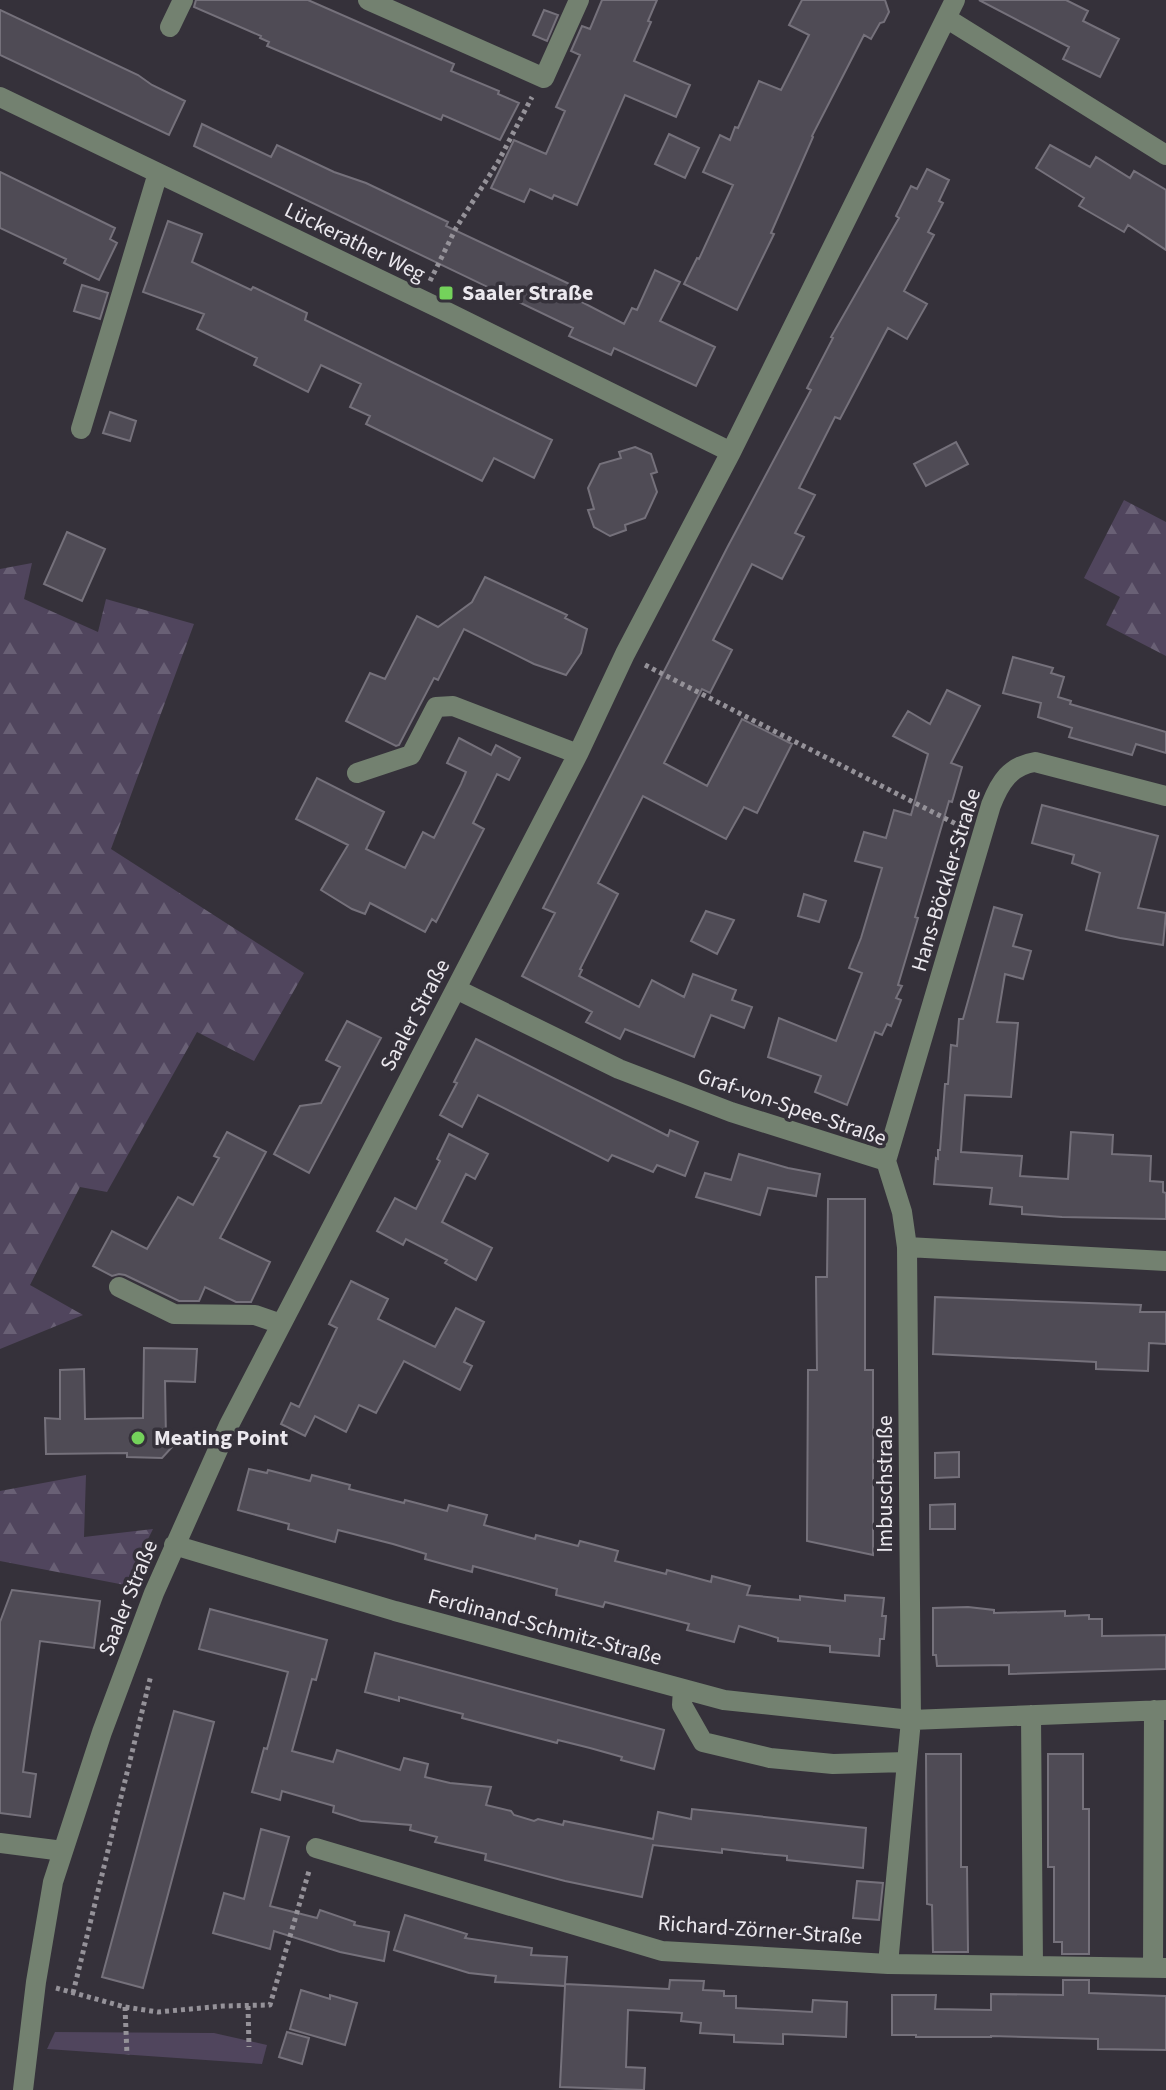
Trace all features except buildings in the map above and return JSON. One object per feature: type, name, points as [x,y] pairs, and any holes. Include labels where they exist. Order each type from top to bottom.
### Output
[{"type":"street","points":[[170,27],[183,0]]},
{"type":"street","points":[[368,0],[544,78],[579,0]]},
{"type":"street","points":[[950,9],[1166,155]]},
{"type":"street","name":"Saaler Straße","points":[[23,2090],[47,1912],[63,1851],[130,1655],[174,1545],[229,1425],[578,754],[625,654],[731,452],[950,9]]},
{"type":"street","name":"Lückerather Weg","points":[[0,97],[731,452]]},
{"type":"street","points":[[81,429],[158,173]]},
{"type":"street","points":[[357,773],[411,755],[436,707],[453,706],[578,754]]},
{"type":"street","name":"Hans-Böckler-Straße","points":[[886,1161],[997,791],[1012,770],[1035,762],[1048,764],[1166,796]]},
{"type":"street","name":"Graf-von-Spee-Straße","points":[[456,989],[619,1069],[731,1112],[886,1161],[902,1212],[907,1247]]},
{"type":"street","points":[[907,1247],[1166,1261]]},
{"type":"street","name":"Imbuschstraße","points":[[907,1247],[911,1720]]},
{"type":"street","points":[[119,1287],[174,1314],[255,1315],[281,1324]]},
{"type":"street","name":"Ferdinand-Schmitz-Straße","points":[[174,1545],[395,1611],[724,1700],[911,1720],[1160,1710]]},
{"type":"street","points":[[683,1689],[682,1705],[703,1742],[770,1758],[833,1764],[907,1762]]},
{"type":"street","points":[[1159,1968],[1160,1710]]},
{"type":"street","points":[[1031,1715],[1033,1966]]},
{"type":"street","points":[[888,1964],[911,1720]]},
{"type":"street","points":[[0,1843],[63,1851]]},
{"type":"street","name":"Richard-Zörner-Straße","points":[[316,1848],[662,1951],[888,1964],[1159,1968]]},
{"type":"path","points":[[421,300],[456,228],[498,162],[544,78]]},
{"type":"path","points":[[625,654],[983,838]]},
{"type":"path","points":[[73,1993],[153,1671]]},
{"type":"path","points":[[36,1982],[125,2007],[158,2012],[270,2005],[316,1848]]},
{"type":"path","points":[[248,2006],[249,2047]]},
{"type":"path","points":[[125,2007],[127,2055]]},
{"type":"green space","points":[[1124,500],[1166,522],[1166,656],[1106,625],[1120,597],[1084,578]]},
{"type":"green space","points":[[32,563],[24,599],[98,632],[106,599],[194,624],[111,849],[304,973],[254,1061],[197,1032],[107,1192],[80,1187],[30,1285],[83,1315],[0,1349],[0,569]]},
{"type":"green space","points":[[86,1475],[84,1537],[153,1529],[125,1585],[0,1561],[0,1491]]},
{"type":"green space","points":[[55,2032],[214,2033],[267,2045],[262,2064],[47,2049]]},
{"type":"place","name":"Saaler Straße","points":[[446,293]]},
{"type":"place","name":"Meating Point","points":[[138,1438]]}]
